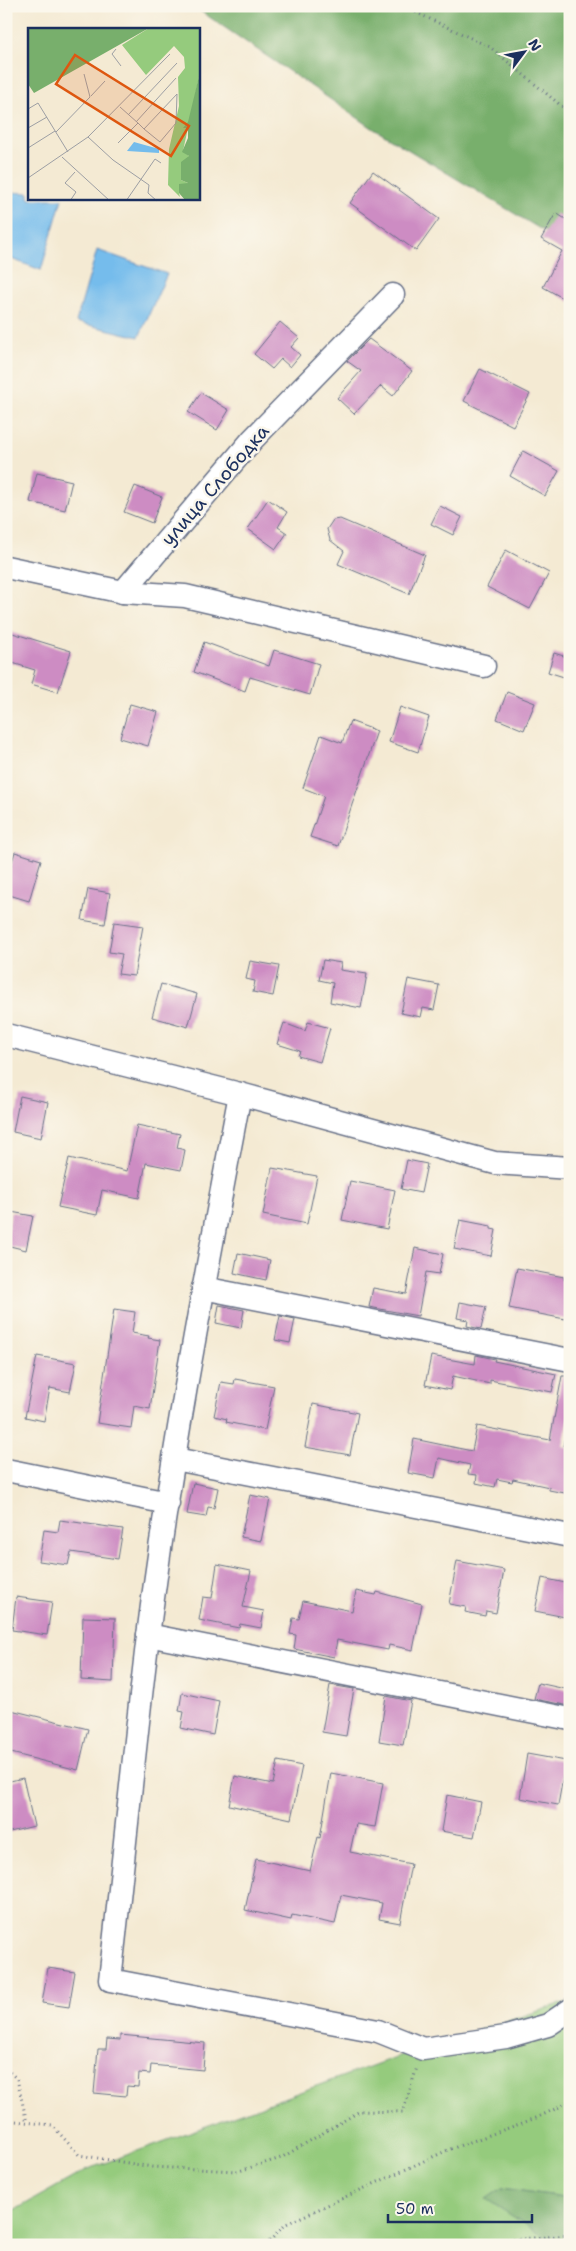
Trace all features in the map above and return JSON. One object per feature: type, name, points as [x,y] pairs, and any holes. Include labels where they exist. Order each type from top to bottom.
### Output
[{"type":"street","name":"улица Слободка","points":[[124,592],[252,440],[393,295]]},
{"type":"street","points":[[6,567],[124,592],[185,596],[484,666]]},
{"type":"street","points":[[6,1036],[240,1094],[495,1163],[570,1168]]},
{"type":"street","points":[[240,1094],[203,1288],[148,1635],[110,1980],[378,2030],[423,2049],[506,2037],[548,2025],[570,2010]]},
{"type":"street","points":[[203,1288],[570,1360]]},
{"type":"street","points":[[175,1460],[570,1536]]},
{"type":"street","points":[[6,1470],[168,1503]]},
{"type":"street","points":[[148,1635],[570,1719]]},
{"type":"path","points":[[402,6],[490,47],[570,113]]},
{"type":"path","points":[[6,2120],[52,2124],[80,2154],[152,2167],[239,2172],[282,2158],[360,2110],[403,2112],[423,2049]]},
{"type":"path","points":[[6,2069],[17,2079],[26,2123]]},
{"type":"path","points":[[266,2245],[286,2224],[448,2150],[536,2118],[570,2102]]},
{"type":"path","points":[[474,2245],[483,2242],[570,2235]]},
{"type":"green space","points":[[193,6],[570,6],[570,247],[374,129]]},
{"type":"green space","points":[[570,2001],[570,2198],[502,2188],[551,2241],[546,2245],[6,2245],[6,2215],[88,2169],[410,2052]]},
{"type":"green space","points":[[502,2188],[570,2198],[570,2245],[546,2245],[551,2241],[486,2199]]},
{"type":"water","points":[[6,192],[28,193],[28,200],[62,200],[41,270],[6,257]]},
{"type":"water","points":[[97,250],[167,274],[139,337],[76,322]]},
{"type":"building","points":[[373,171],[439,219],[416,251],[350,203]]},
{"type":"building","points":[[556,213],[570,222],[570,302],[543,287],[562,251],[541,239]]},
{"type":"building","points":[[280,322],[299,338],[291,347],[300,355],[290,367],[281,359],[272,369],[254,354]]},
{"type":"building","points":[[369,339],[412,371],[393,396],[381,386],[354,414],[337,398],[361,371],[347,361]]},
{"type":"building","points":[[480,369],[530,394],[513,426],[464,401]]},
{"type":"building","points":[[201,393],[229,410],[217,430],[188,412]]},
{"type":"building","points":[[523,451],[559,471],[545,496],[510,476]]},
{"type":"building","points":[[37,473],[72,481],[65,510],[30,502]]},
{"type":"building","points":[[135,486],[162,497],[152,523],[124,512]]},
{"type":"building","points":[[268,499],[287,512],[278,527],[287,533],[276,549],[248,529]]},
{"type":"building","points":[[440,506],[462,517],[453,535],[431,524]]},
{"type":"building","points":[[340,519],[425,555],[409,594],[338,564],[344,551],[330,540],[327,529],[333,520]]},
{"type":"building","points":[[506,550],[549,573],[530,609],[487,587]]},
{"type":"building","points":[[6,631],[71,651],[58,692],[31,684],[35,670],[6,661]]},
{"type":"building","points":[[204,642],[269,666],[274,650],[319,664],[310,695],[250,677],[245,691],[194,672]]},
{"type":"building","points":[[554,653],[570,658],[567,678],[548,672]]},
{"type":"building","points":[[507,692],[535,703],[524,730],[497,719]]},
{"type":"building","points":[[130,704],[158,712],[148,746],[120,738]]},
{"type":"building","points":[[400,707],[429,717],[418,752],[389,742]]},
{"type":"building","points":[[350,721],[377,731],[338,846],[310,837],[324,796],[303,788],[321,735],[342,743]]},
{"type":"building","points":[[15,852],[41,860],[29,901],[6,894],[6,881]]},
{"type":"building","points":[[88,889],[110,893],[105,924],[82,920]]},
{"type":"building","points":[[114,922],[143,926],[134,976],[118,974],[122,954],[109,952]]},
{"type":"building","points":[[323,960],[341,963],[340,970],[367,974],[361,1008],[330,1002],[333,983],[319,980]]},
{"type":"building","points":[[250,961],[279,966],[273,996],[253,992],[255,981],[246,979]]},
{"type":"building","points":[[408,979],[439,985],[434,1010],[423,1008],[421,1017],[401,1013]]},
{"type":"building","points":[[161,984],[197,994],[188,1027],[152,1017]]},
{"type":"building","points":[[308,1022],[330,1028],[320,1062],[298,1056],[300,1051],[277,1044],[284,1023],[305,1031]]},
{"type":"building","points":[[20,1096],[48,1102],[41,1138],[13,1132]]},
{"type":"building","points":[[137,1125],[180,1134],[177,1148],[185,1150],[181,1170],[146,1163],[139,1198],[102,1190],[97,1215],[58,1207],[69,1158],[127,1171]]},
{"type":"building","points":[[407,1160],[427,1164],[421,1193],[401,1189]]},
{"type":"building","points":[[272,1168],[317,1176],[307,1224],[263,1215]]},
{"type":"building","points":[[350,1181],[395,1190],[387,1229],[342,1220]]},
{"type":"building","points":[[11,1212],[33,1216],[26,1250],[6,1245]]},
{"type":"building","points":[[460,1220],[491,1226],[491,1229],[496,1230],[491,1256],[454,1249]]},
{"type":"building","points":[[415,1248],[443,1254],[439,1274],[426,1272],[418,1316],[369,1307],[373,1288],[406,1294]]},
{"type":"building","points":[[238,1253],[270,1260],[266,1280],[234,1273]]},
{"type":"building","points":[[517,1268],[564,1277],[564,1280],[570,1280],[570,1320],[509,1308]]},
{"type":"building","points":[[460,1302],[486,1307],[481,1329],[467,1326],[468,1320],[457,1318]]},
{"type":"building","points":[[219,1305],[244,1310],[241,1328],[216,1323]]},
{"type":"building","points":[[114,1309],[135,1312],[132,1333],[160,1340],[150,1409],[134,1406],[131,1428],[97,1423]]},
{"type":"building","points":[[280,1316],[295,1319],[290,1343],[275,1340]]},
{"type":"building","points":[[476,1355],[495,1359],[494,1361],[556,1374],[552,1392],[490,1380],[490,1384],[453,1376],[450,1390],[425,1385],[431,1356],[475,1364]]},
{"type":"building","points":[[37,1356],[76,1363],[70,1392],[50,1388],[44,1421],[25,1417]]},
{"type":"building","points":[[562,1376],[570,1376],[570,1413],[563,1446],[570,1448],[570,1494],[513,1479],[512,1482],[497,1479],[495,1487],[476,1483],[477,1475],[468,1474],[470,1465],[439,1458],[435,1478],[408,1473],[414,1439],[472,1451],[477,1426],[550,1440]]},
{"type":"building","points":[[235,1379],[274,1386],[265,1430],[226,1422],[227,1419],[214,1416],[221,1382],[234,1384]]},
{"type":"building","points":[[313,1404],[358,1413],[350,1455],[305,1447]]},
{"type":"building","points":[[193,1483],[218,1488],[214,1508],[208,1507],[206,1517],[187,1514]]},
{"type":"building","points":[[250,1495],[270,1499],[261,1541],[241,1537]]},
{"type":"building","points":[[60,1520],[123,1529],[118,1559],[71,1552],[68,1565],[39,1561],[44,1530],[58,1532]]},
{"type":"building","points":[[457,1561],[504,1570],[496,1613],[486,1611],[485,1616],[465,1612],[466,1607],[449,1604]]},
{"type":"building","points":[[217,1564],[251,1571],[243,1607],[264,1611],[261,1628],[240,1624],[239,1628],[199,1620],[203,1597],[212,1598]]},
{"type":"building","points":[[542,1578],[570,1584],[570,1618],[535,1611]]},
{"type":"building","points":[[356,1591],[376,1595],[377,1592],[422,1604],[413,1650],[389,1645],[388,1650],[337,1640],[334,1657],[294,1649],[296,1635],[290,1634],[293,1618],[299,1619],[303,1601],[352,1611]]},
{"type":"building","points":[[16,1597],[52,1602],[47,1635],[12,1630]]},
{"type":"building","points":[[83,1617],[115,1618],[113,1682],[81,1680]]},
{"type":"building","points":[[538,1683],[570,1690],[570,1706],[534,1699]]},
{"type":"building","points":[[330,1685],[354,1689],[346,1736],[322,1732]]},
{"type":"building","points":[[182,1693],[219,1701],[213,1735],[181,1728],[184,1712],[179,1711]]},
{"type":"building","points":[[386,1696],[411,1701],[403,1745],[379,1741]]},
{"type":"building","points":[[11,1710],[88,1729],[78,1770],[7,1752],[11,1733],[6,1732]]},
{"type":"building","points":[[527,1754],[566,1761],[558,1805],[520,1798]]},
{"type":"building","points":[[278,1761],[302,1766],[291,1819],[229,1805],[235,1776],[273,1784]]},
{"type":"building","points":[[331,1773],[383,1783],[375,1827],[356,1824],[350,1852],[411,1864],[400,1923],[379,1919],[382,1903],[341,1895],[335,1924],[292,1915],[291,1920],[245,1910],[256,1859],[310,1871],[318,1837],[320,1838]]},
{"type":"building","points":[[23,1778],[34,1826],[6,1833],[6,1782]]},
{"type":"building","points":[[447,1795],[481,1802],[474,1837],[441,1831]]},
{"type":"building","points":[[48,1968],[75,1972],[69,2007],[42,2003]]},
{"type":"building","points":[[120,2035],[205,2043],[203,2070],[151,2065],[150,2074],[139,2073],[138,2087],[127,2086],[126,2096],[94,2093],[98,2049],[106,2049],[107,2039],[120,2040]]}]
